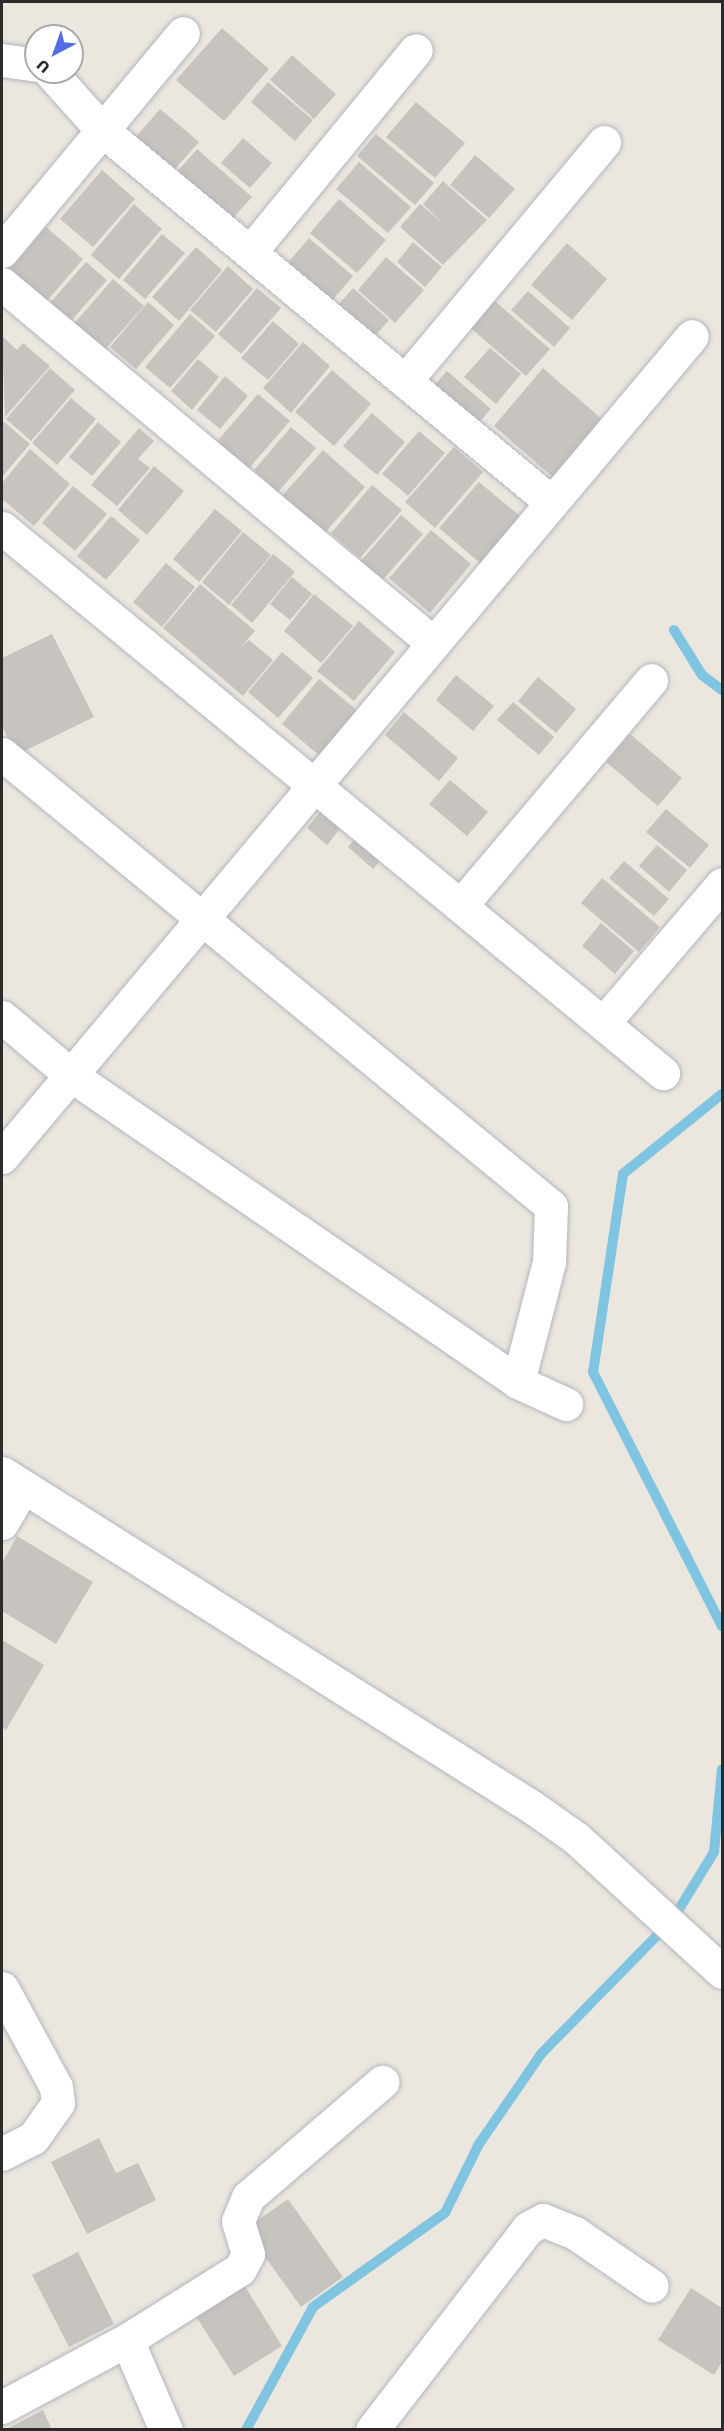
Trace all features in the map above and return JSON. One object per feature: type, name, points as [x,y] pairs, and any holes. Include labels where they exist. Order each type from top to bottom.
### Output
[{"type":"street","points":[[2,251],[183,33]]},
{"type":"street","points":[[250,252],[416,50]]},
{"type":"street","points":[[2,60],[24,63]]},
{"type":"street","points":[[61,84],[102,130],[551,502]]},
{"type":"street","points":[[405,381],[604,142]]},
{"type":"street","points":[[2,284],[433,643]]},
{"type":"street","points":[[2,1157],[204,922],[433,643],[692,336]]},
{"type":"street","points":[[2,528],[462,903],[605,1021],[663,1073]]},
{"type":"street","points":[[462,903],[651,680]]},
{"type":"street","points":[[2,754],[551,1206],[549,1262],[518,1382]]},
{"type":"street","points":[[605,1021],[723,884]]},
{"type":"street","points":[[2,1017],[72,1076],[518,1382],[566,1404]]},
{"type":"street","points":[[2,1523],[12,1480],[531,1807],[576,1838],[715,1966]]},
{"type":"street","points":[[2,1988],[56,2087],[58,2103],[33,2138],[2,2154]]},
{"type":"street","points":[[2,2407],[127,2340],[240,2269],[248,2254],[238,2221],[248,2197],[382,2082]]},
{"type":"street","points":[[372,2430],[528,2228],[543,2220],[575,2233],[652,2286]]},
{"type":"street","points":[[127,2340],[166,2430]]},
{"type":"building","points":[[222,28],[269,69],[224,121],[176,80]]},
{"type":"building","points":[[292,55],[336,94],[314,119],[270,80]]},
{"type":"building","points":[[268,82],[313,120],[295,141],[251,102]]},
{"type":"building","points":[[416,102],[465,143],[435,178],[386,137]]},
{"type":"building","points":[[160,109],[199,142],[165,180],[127,147]]},
{"type":"building","points":[[376,134],[434,183],[415,205],[357,156]]},
{"type":"building","points":[[243,138],[272,163],[250,188],[221,163]]},
{"type":"building","points":[[197,149],[252,197],[224,228],[169,181]]},
{"type":"building","points":[[475,155],[515,189],[489,218],[450,185]]},
{"type":"building","points":[[359,162],[411,207],[388,233],[336,189]]},
{"type":"building","points":[[102,170],[135,199],[93,247],[60,219]]},
{"type":"building","points":[[443,181],[487,220],[443,265],[400,227],[420,204],[444,224],[423,204]]},
{"type":"building","points":[[339,199],[386,240],[357,273],[310,233]]},
{"type":"building","points":[[134,204],[162,229],[119,279],[91,255]]},
{"type":"building","points":[[46,227],[83,259],[47,301],[10,269]]},
{"type":"building","points":[[162,234],[185,253],[145,299],[123,280]]},
{"type":"building","points":[[309,238],[353,276],[323,311],[279,273]]},
{"type":"building","points":[[413,242],[442,267],[425,287],[397,262]]},
{"type":"building","points":[[567,243],[607,279],[572,320],[531,285]]},
{"type":"building","points":[[196,247],[222,270],[179,321],[152,297]]},
{"type":"building","points":[[386,257],[424,290],[395,323],[358,290]]},
{"type":"building","points":[[86,262],[107,280],[70,322],[49,304]]},
{"type":"building","points":[[228,266],[253,289],[216,332],[190,310]]},
{"type":"building","points":[[113,279],[144,306],[102,353],[71,327]]},
{"type":"building","points":[[257,288],[281,308],[241,354],[218,334]]},
{"type":"building","points":[[353,288],[389,320],[368,344],[332,312]]},
{"type":"building","points":[[528,291],[570,328],[554,347],[511,310]]},
{"type":"building","points":[[489,296],[550,349],[526,376],[466,324]]},
{"type":"building","points":[[148,302],[174,325],[136,369],[110,347]]},
{"type":"building","points":[[190,314],[215,336],[170,388],[145,367]]},
{"type":"building","points":[[273,321],[299,344],[268,380],[241,358]]},
{"type":"building","points":[[2,336],[17,350],[23,343],[50,366],[5,417]]},
{"type":"building","points":[[303,342],[330,366],[291,413],[263,388]]},
{"type":"building","points":[[490,348],[521,374],[496,404],[464,377]]},
{"type":"building","points":[[198,359],[219,377],[192,410],[171,391]]},
{"type":"building","points":[[50,368],[75,390],[31,441],[6,419]]},
{"type":"building","points":[[543,368],[604,421],[554,478],[494,426]]},
{"type":"building","points":[[332,370],[371,404],[334,446],[295,412]]},
{"type":"building","points":[[447,371],[491,409],[474,428],[430,390]]},
{"type":"building","points":[[225,376],[248,396],[220,429],[197,410]]},
{"type":"building","points":[[258,394],[290,421],[245,473],[213,446]]},
{"type":"building","points":[[71,398],[96,419],[57,465],[32,443]]},
{"type":"building","points":[[372,413],[405,442],[377,475],[343,446]]},
{"type":"building","points":[[4,422],[30,444],[2,477],[2,424]]},
{"type":"building","points":[[98,422],[121,442],[92,476],[69,457]]},
{"type":"building","points":[[291,427],[316,448],[278,492],[254,470]]},
{"type":"building","points":[[139,428],[154,441],[138,459],[150,468],[117,506],[91,485]]},
{"type":"building","points":[[419,431],[445,453],[408,496],[382,474]]},
{"type":"building","points":[[454,447],[483,472],[435,528],[405,502]]},
{"type":"building","points":[[30,449],[70,484],[34,526],[2,499],[2,483]]},
{"type":"building","points":[[323,450],[365,487],[324,534],[281,497]]},
{"type":"building","points":[[154,466],[184,491],[147,535],[118,510]]},
{"type":"building","points":[[479,482],[520,516],[480,563],[439,528]]},
{"type":"building","points":[[372,485],[402,510],[360,558],[331,533]]},
{"type":"building","points":[[73,486],[107,514],[75,551],[42,523]]},
{"type":"building","points":[[215,509],[242,531],[199,582],[173,559]]},
{"type":"building","points":[[401,515],[423,534],[381,582],[359,563]]},
{"type":"building","points":[[111,516],[140,540],[106,580],[77,556]]},
{"type":"building","points":[[431,530],[471,564],[430,613],[389,578]]},
{"type":"building","points":[[243,532],[271,555],[229,605],[202,582]]},
{"type":"building","points":[[273,554],[295,572],[252,623],[231,605]]},
{"type":"building","points":[[166,563],[195,587],[162,627],[133,602]]},
{"type":"building","points":[[292,577],[312,594],[290,620],[270,604]]},
{"type":"building","points":[[200,584],[255,631],[241,647],[249,640],[273,660],[243,696],[163,628]]},
{"type":"building","points":[[314,594],[353,626],[321,663],[284,631]]},
{"type":"building","points":[[359,621],[395,652],[354,701],[317,671]]},
{"type":"building","points":[[52,634],[94,717],[16,755],[2,726],[2,658]]},
{"type":"building","points":[[282,652],[313,678],[278,718],[248,692]]},
{"type":"building","points":[[456,675],[494,706],[473,731],[436,700]]},
{"type":"building","points":[[538,677],[576,709],[556,733],[518,701]]},
{"type":"building","points":[[319,679],[358,711],[320,756],[282,724]]},
{"type":"building","points":[[513,702],[554,737],[539,755],[497,720]]},
{"type":"building","points":[[404,712],[458,758],[439,781],[385,735]]},
{"type":"building","points":[[630,734],[682,778],[658,806],[606,762]]},
{"type":"building","points":[[450,780],[488,812],[467,836],[429,804]]},
{"type":"building","points":[[666,809],[709,845],[690,868],[646,832]]},
{"type":"building","points":[[320,812],[340,829],[327,845],[307,828]]},
{"type":"building","points":[[357,837],[382,858],[373,869],[348,847]]},
{"type":"building","points":[[657,845],[687,870],[669,892],[639,866]]},
{"type":"building","points":[[624,861],[669,899],[654,916],[609,878]]},
{"type":"building","points":[[602,878],[660,927],[639,952],[581,903]]},
{"type":"building","points":[[601,923],[634,951],[615,974],[582,946]]},
{"type":"building","points":[[17,1536],[93,1582],[56,1644],[2,1611],[2,1563]]},
{"type":"building","points":[[2,1640],[44,1665],[6,1730],[2,1727]]},
{"type":"building","points":[[99,2138],[116,2173],[138,2163],[156,2200],[87,2234],[51,2162]]},
{"type":"building","points":[[288,2199],[343,2277],[301,2307],[245,2229]]},
{"type":"building","points":[[78,2252],[114,2324],[69,2347],[32,2275]]},
{"type":"building","points":[[241,2280],[282,2346],[234,2376],[192,2310]]},
{"type":"building","points":[[691,2288],[722,2308],[722,2362],[714,2375],[658,2340]]},
{"type":"building","points":[[43,2410],[52,2430],[5,2430]]},
{"type":"waterway","points":[[674,630],[702,675],[722,690]]},
{"type":"waterway","points":[[722,1094],[623,1174],[593,1372],[722,1626]]},
{"type":"waterway","points":[[246,2430],[313,2307],[445,2213],[479,2144],[541,2054],[673,1919],[714,1852],[722,1769]]}]
